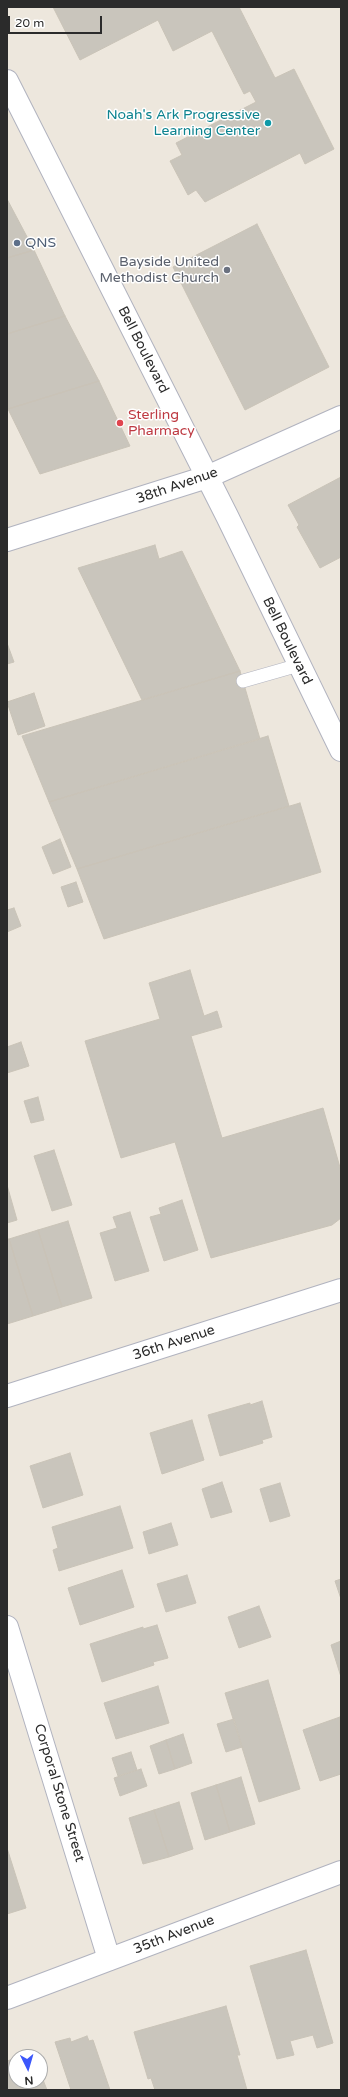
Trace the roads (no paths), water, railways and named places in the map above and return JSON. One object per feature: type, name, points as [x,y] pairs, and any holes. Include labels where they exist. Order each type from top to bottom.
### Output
[{"type":"street","name":"Bell Boulevard","points":[[7,80],[207,477],[341,750]]},
{"type":"street","name":"38th Avenue","points":[[7,540],[207,477],[341,417]]},
{"type":"street","name":"36th Avenue","points":[[7,1396],[341,1290]]},
{"type":"street","name":"Corporal Stone Street","points":[[7,1627],[110,1959]]},
{"type":"street","name":"35th Avenue","points":[[7,1998],[341,1872]]},
{"type":"lane","points":[[243,681],[299,665]]},
{"type":"place","name":"Noah's Ark Progressive Learning Center","points":[[268,123]]},
{"type":"place","name":"QNS","points":[[17,243]]},
{"type":"place","name":"Bayside United Methodist Church","points":[[227,270]]},
{"type":"place","name":"Sterling Pharmacy","points":[[120,423]]}]
